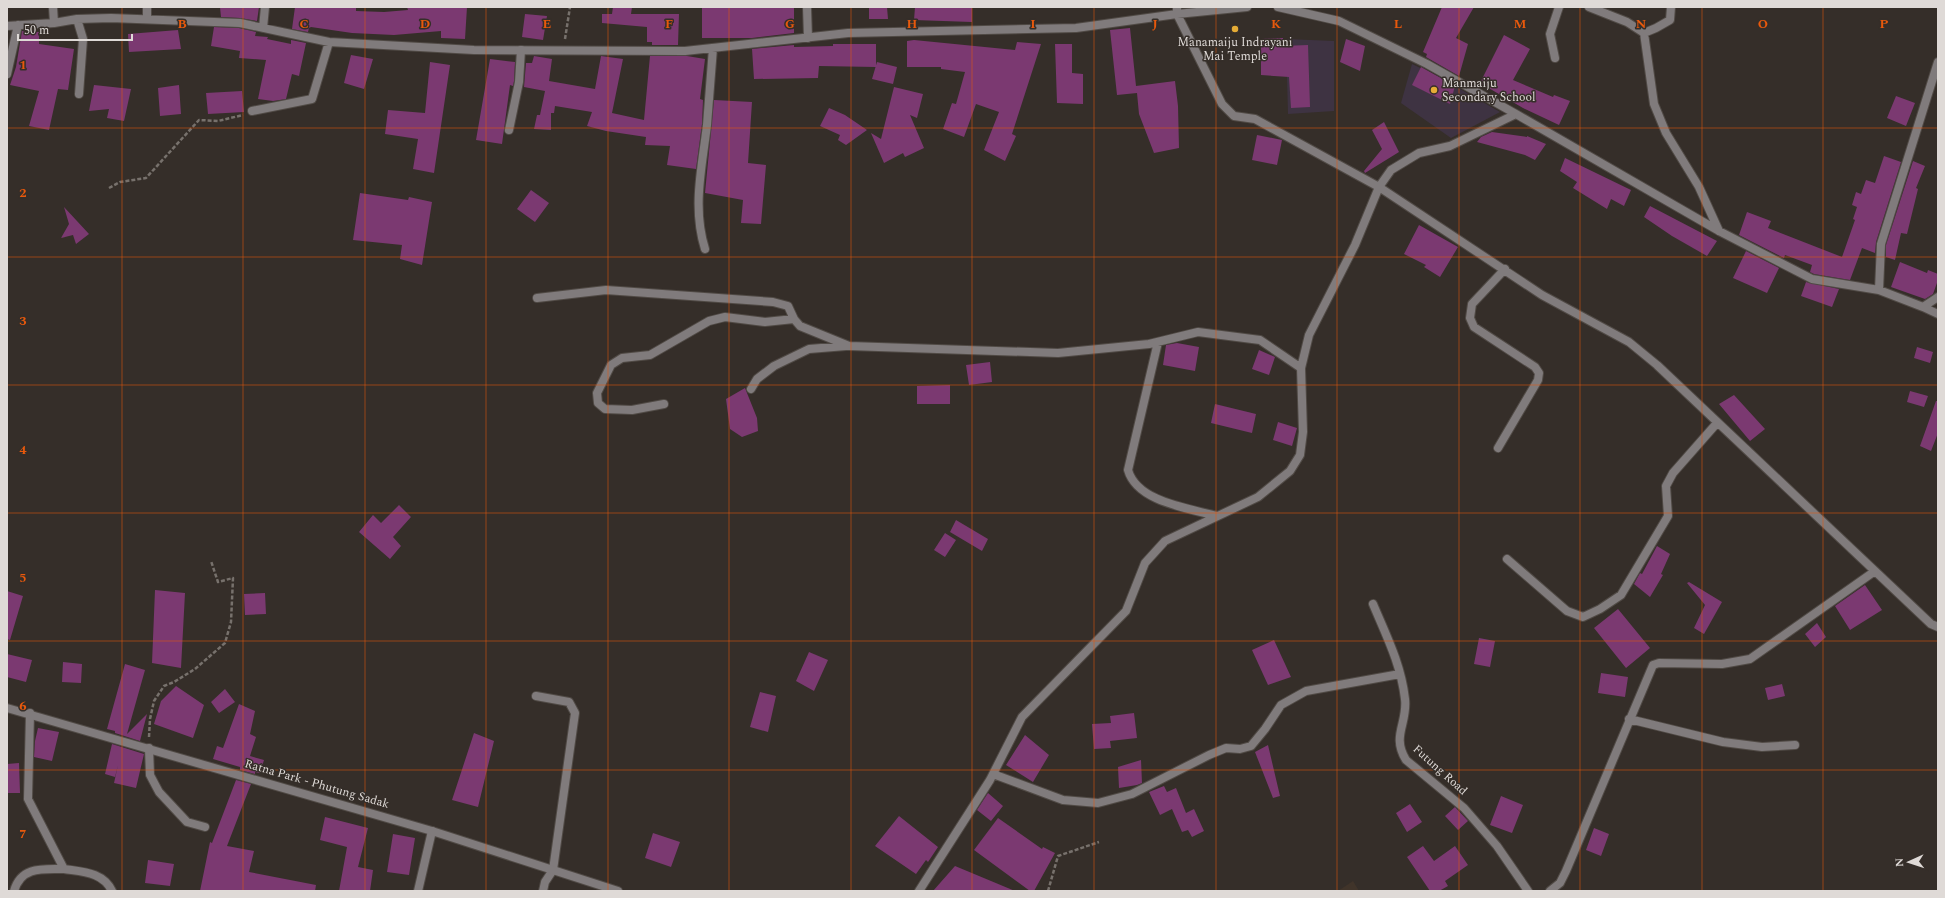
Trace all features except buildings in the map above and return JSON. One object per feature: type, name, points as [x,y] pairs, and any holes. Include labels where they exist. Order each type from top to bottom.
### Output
[{"type":"street","points":[[53,7],[54,23]]},
{"type":"street","points":[[147,7],[147,19]]},
{"type":"street","points":[[263,28],[265,7]]},
{"type":"street","points":[[807,7],[808,38]]},
{"type":"street","points":[[7,26],[54,23],[77,19],[147,19],[240,23],[328,42],[474,50],[685,51],[848,33],[1076,28],[1177,10],[1247,7]]},
{"type":"street","points":[[1278,7],[1339,21],[1427,64],[1719,231],[1812,279],[1879,290],[1938,314]]},
{"type":"street","points":[[1555,58],[1550,34],[1559,7]]},
{"type":"street","points":[[1589,7],[1627,22],[1644,33],[1654,104],[1666,133],[1699,187],[1719,231]]},
{"type":"street","points":[[1644,33],[1670,20],[1671,7]]},
{"type":"street","points":[[1177,10],[1222,104],[1234,116],[1255,119],[1379,187],[1505,269],[1542,295],[1629,342],[1657,365],[1931,624],[1938,626]]},
{"type":"street","points":[[77,19],[83,39],[79,94]]},
{"type":"street","points":[[7,74],[18,25]]},
{"type":"street","points":[[252,111],[312,99],[328,42]]},
{"type":"street","points":[[705,249],[701,235],[698,184],[707,126],[714,48]]},
{"type":"street","points":[[509,130],[519,82],[521,50]]},
{"type":"street","points":[[1879,290],[1881,244],[1938,62]]},
{"type":"street","points":[[919,891],[993,774],[1022,717],[1126,611],[1145,563],[1160,546],[1165,541],[1258,497],[1290,471],[1300,455],[1303,432],[1301,368],[1309,335],[1355,245],[1379,187],[1391,170],[1419,153],[1450,146],[1516,114]]},
{"type":"street","points":[[1498,448],[1538,380],[1539,373],[1535,368],[1474,328],[1470,318],[1472,304],[1505,269]]},
{"type":"street","points":[[537,298],[606,290],[773,302],[788,306],[794,319],[800,326],[848,346]]},
{"type":"street","points":[[1923,307],[1938,297]]},
{"type":"street","points":[[664,404],[632,410],[605,409],[598,403],[597,393],[611,365],[622,358],[650,355],[709,321],[724,317],[765,322],[794,319]]},
{"type":"street","points":[[751,389],[757,379],[774,366],[809,348],[848,346],[1058,353],[1158,342],[1198,332],[1260,340],[1301,368]]},
{"type":"street","points":[[1158,342],[1128,470],[1130,480],[1149,496],[1217,516]]},
{"type":"street","points":[[1507,559],[1567,612],[1583,617],[1600,609],[1621,595],[1668,516],[1666,486],[1674,472],[1717,423]]},
{"type":"street","points":[[1550,891],[1560,883],[1566,871],[1653,665],[1659,663],[1722,664],[1750,659],[1875,571]]},
{"type":"street","name":"Futung Road","points":[[1373,604],[1398,662],[1405,700],[1399,742],[1400,751],[1406,760],[1464,808],[1497,846],[1528,891]]},
{"type":"street","points":[[993,774],[1063,800],[1098,803],[1132,794],[1209,754],[1226,748],[1240,749],[1250,746],[1281,705],[1306,691],[1400,674]]},
{"type":"street","points":[[536,696],[569,702],[574,712],[553,870],[545,882],[543,891]]},
{"type":"street","name":"Ratna Park - Phutung Sadak","points":[[7,708],[30,713],[432,831],[618,891]]},
{"type":"street","points":[[30,713],[28,799],[64,870]]},
{"type":"street","points":[[1629,719],[1723,742],[1762,748],[1795,745]]},
{"type":"street","points":[[148,748],[150,775],[159,792],[187,822],[205,827]]},
{"type":"street","points":[[418,891],[432,831]]},
{"type":"street","points":[[14,891],[15,885],[27,872],[33,870],[64,870],[97,875],[108,884],[112,891]]},
{"type":"path","points":[[563,50],[570,7]]},
{"type":"path","points":[[109,188],[120,182],[146,178],[199,120],[218,121],[236,118],[252,111]]},
{"type":"path","points":[[148,748],[150,719],[154,701],[164,686],[174,682],[195,669],[225,643],[231,622],[233,578],[218,582],[211,561]]},
{"type":"path","points":[[1048,891],[1058,856],[1099,842]]},
{"type":"shaded area","points":[[1286,39],[1334,41],[1334,111],[1288,114]]},
{"type":"shaded area","name":"Manmaiju Secondary School","points":[[1412,64],[1441,78],[1500,112],[1451,138],[1401,103]]},
{"type":"shaded area","points":[[1353,881],[1359,891],[1338,891]]},
{"type":"place","name":"Manamaiju Indrayani Mai Temple","points":[[1235,29]]},
{"type":"place","name":"Manmaiju Secondary School","points":[[1434,90]]}]
